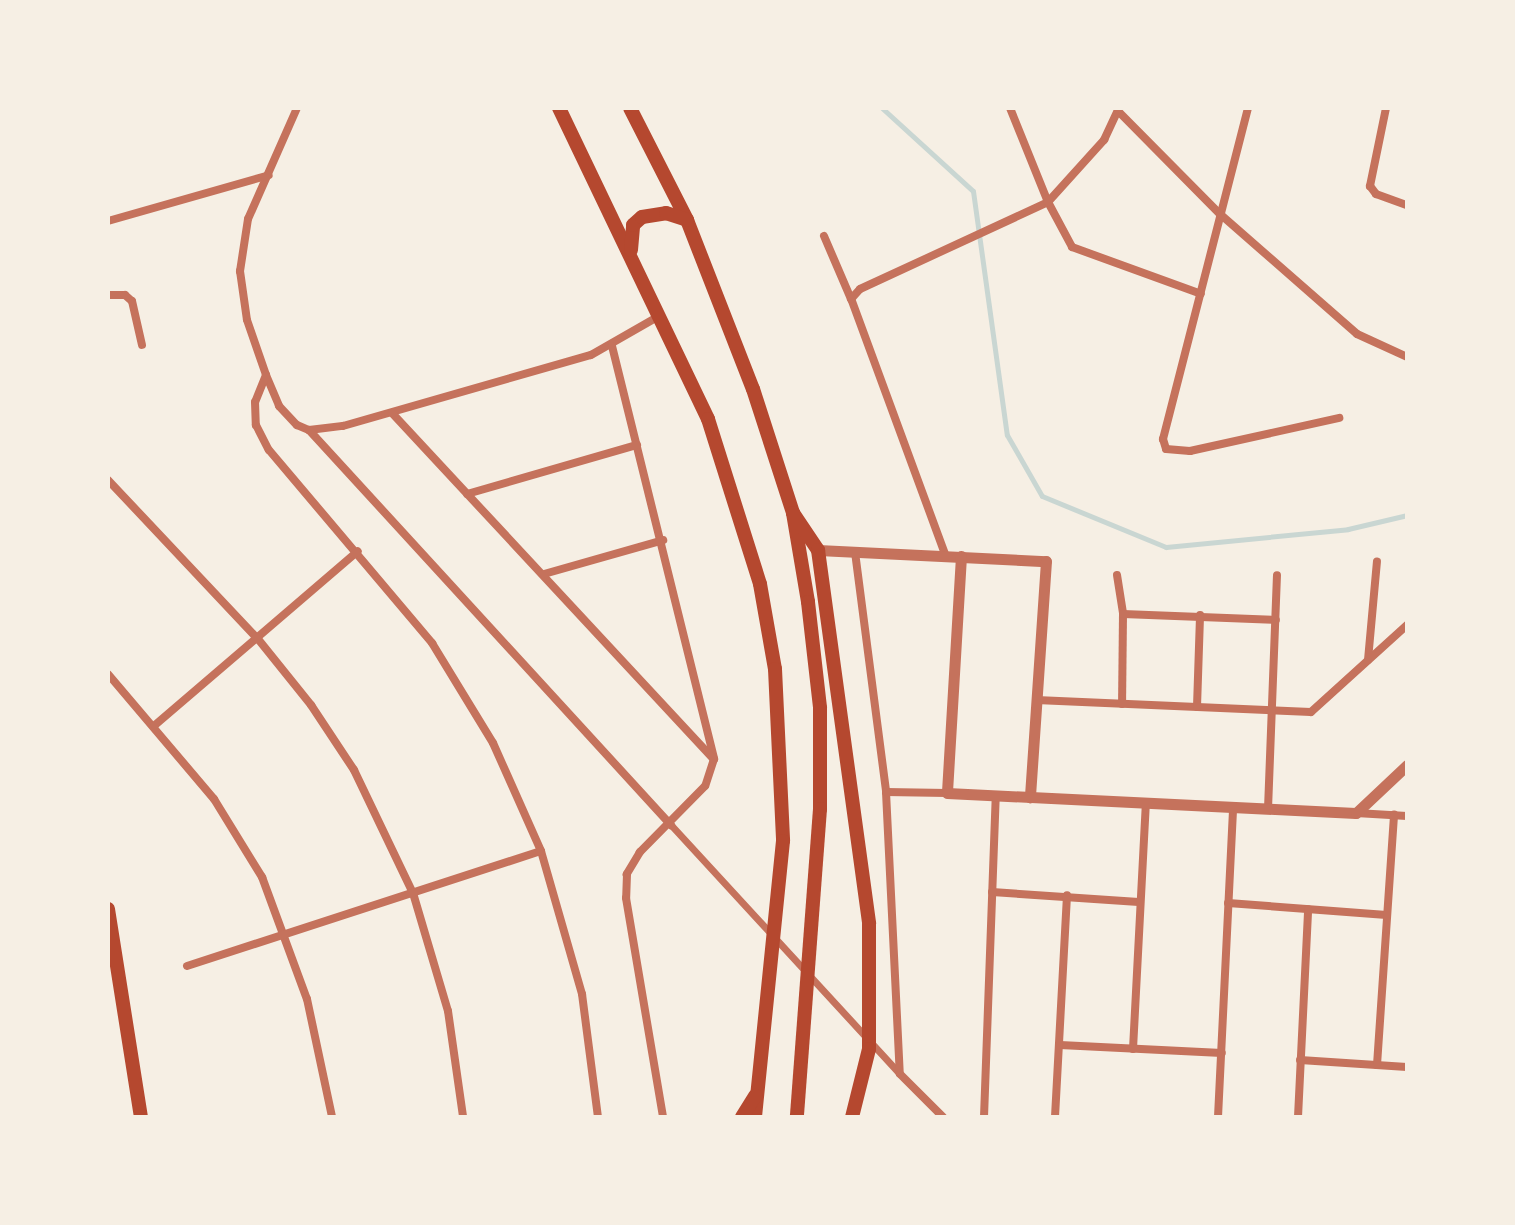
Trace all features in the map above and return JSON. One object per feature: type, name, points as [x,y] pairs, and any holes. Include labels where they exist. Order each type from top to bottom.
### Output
[{"type":"highway","points":[[559,108],[704,409],[738,500],[775,669],[783,841],[755,1117]]},
{"type":"highway","points":[[630,108],[687,220],[758,403],[793,513],[820,708],[818,872],[798,1112]]},
{"type":"highway","points":[[631,254],[633,225],[642,217],[666,213],[687,220]]},
{"type":"highway","points":[[793,513],[818,550],[869,924],[869,1049],[859,1117]]},
{"type":"highway","points":[[108,909],[141,1117]]},
{"type":"highway","points":[[742,1117],[758,1093]]},
{"type":"highway","points":[[852,1117],[860,1096]]},
{"type":"street","points":[[297,108],[248,219],[240,257],[243,299],[266,375],[279,406],[309,430],[899,1073],[943,1117]]},
{"type":"street","points":[[1010,108],[1045,203],[1072,247],[1201,294]]},
{"type":"street","points":[[1248,108],[1165,427],[1166,449],[1190,451],[1339,418]]},
{"type":"street","points":[[1386,108],[1370,186],[1376,194],[1407,205]]},
{"type":"street","points":[[851,299],[860,289],[1045,203],[1104,140],[1118,110],[1220,214],[1357,334],[1407,357]]},
{"type":"street","points":[[108,221],[269,175]]},
{"type":"street","points":[[824,236],[851,299],[945,554]]},
{"type":"street","points":[[108,295],[125,295],[132,301],[142,345]]},
{"type":"street","points":[[309,430],[392,413],[612,346],[660,316]]},
{"type":"street","points":[[612,346],[663,540],[714,759],[705,786],[671,825],[640,852],[627,874],[626,898],[663,1117]]},
{"type":"street","points":[[266,375],[255,402],[256,425],[269,450],[358,551],[432,643],[486,730],[541,851],[582,994],[598,1117]]},
{"type":"street","points":[[392,413],[714,759]]},
{"type":"street","points":[[467,494],[637,445]]},
{"type":"street","points":[[108,480],[258,639],[311,705],[354,770],[413,893],[448,1011],[463,1117]]},
{"type":"street","points":[[544,574],[663,540]]},
{"type":"street","points":[[818,550],[1046,561],[1030,797]]},
{"type":"street","points":[[155,725],[358,551]]},
{"type":"street","points":[[855,552],[886,792],[899,1073]]},
{"type":"street","points":[[947,793],[961,556]]},
{"type":"street","points":[[1368,660],[1377,561]]},
{"type":"street","points":[[1117,575],[1123,614],[1122,704]]},
{"type":"street","points":[[1268,809],[1277,575]]},
{"type":"street","points":[[1123,614],[1276,620]]},
{"type":"street","points":[[1197,707],[1200,615]]},
{"type":"street","points":[[1036,700],[1311,712],[1407,625]]},
{"type":"street","points":[[108,674],[155,725],[214,799],[262,877],[286,934],[307,999],[332,1117]]},
{"type":"street","points":[[1356,813],[1407,765]]},
{"type":"street","points":[[886,792],[1407,816]]},
{"type":"street","points":[[984,1117],[996,795]]},
{"type":"street","points":[[1133,1049],[1146,802]]},
{"type":"street","points":[[1218,1117],[1233,807]]},
{"type":"street","points":[[1377,1065],[1394,815]]},
{"type":"street","points":[[187,966],[541,851]]},
{"type":"street","points":[[992,892],[1139,902]]},
{"type":"street","points":[[1055,1117],[1067,895]]},
{"type":"street","points":[[1228,903],[1387,915]]},
{"type":"street","points":[[1298,1117],[1308,909]]},
{"type":"street","points":[[1060,1045],[1222,1053]]},
{"type":"street","points":[[1300,1060],[1407,1067]]},
{"type":"waterway","points":[[882,108],[973,191],[1007,435],[1042,496],[1166,547],[1348,529],[1407,515]]}]
